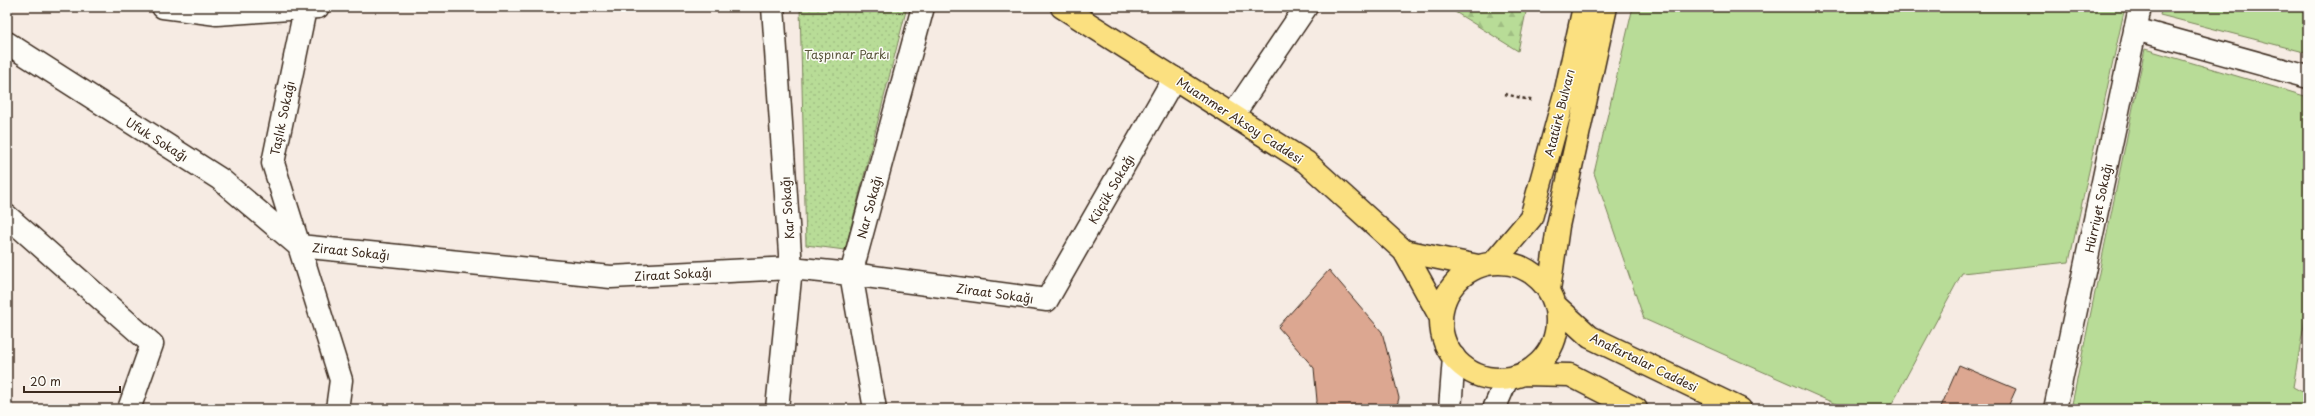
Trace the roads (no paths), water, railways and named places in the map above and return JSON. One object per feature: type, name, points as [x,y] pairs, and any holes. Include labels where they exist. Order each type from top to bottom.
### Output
[{"type":"main road","name":"Muammer Aksoy Caddesi","points":[[1062,7],[1306,162],[1404,251]]},
{"type":"main road","name":"Atatürk Bulvarı","points":[[1486,265],[1531,218],[1566,90],[1584,7]]},
{"type":"main road","points":[[1515,376],[1537,365],[1548,352],[1555,337],[1557,326],[1552,298],[1558,226],[1606,7]]},
{"type":"main road","points":[[1404,251],[1486,265],[1510,264],[1525,268],[1538,277],[1552,298]]},
{"type":"main road","points":[[1404,251],[1441,318]]},
{"type":"main road","points":[[1486,265],[1464,275],[1452,286],[1445,301],[1441,318],[1442,334],[1454,357],[1474,373],[1490,378],[1515,376],[1570,376],[1636,409]]},
{"type":"main road","name":"Anafartalar Caddesi","points":[[1552,298],[1590,337],[1740,409]]},
{"type":"street","points":[[163,7],[217,14],[312,8]]},
{"type":"street","name":"Kar Sokağı","points":[[773,7],[791,268],[777,409]]},
{"type":"street","name":"Nar Sokağı","points":[[875,409],[851,274],[923,7]]},
{"type":"street","points":[[1233,115],[1306,7]]},
{"type":"street","name":"Hürriyet Sokağı","points":[[2055,409],[2140,7]]},
{"type":"street","name":"Taşlık Sokağı","points":[[312,8],[273,163],[341,380],[337,409]]},
{"type":"street","points":[[2136,29],[2308,77]]},
{"type":"street","name":"Ufuk Sokağı","points":[[7,43],[220,179],[299,246]]},
{"type":"street","name":"Küçük Sokağı","points":[[1047,300],[1174,78]]},
{"type":"street","points":[[7,216],[152,344],[129,409]]},
{"type":"street","name":"Ziraat Sokağı","points":[[299,246],[611,277],[791,268],[851,274],[1047,300]]},
{"type":"street","points":[[1450,409],[1454,357]]},
{"type":"street","points":[[1494,409],[1515,376]]},
{"type":"park label","name":"Taşpınar Parkı","points":[[847,54]]}]
